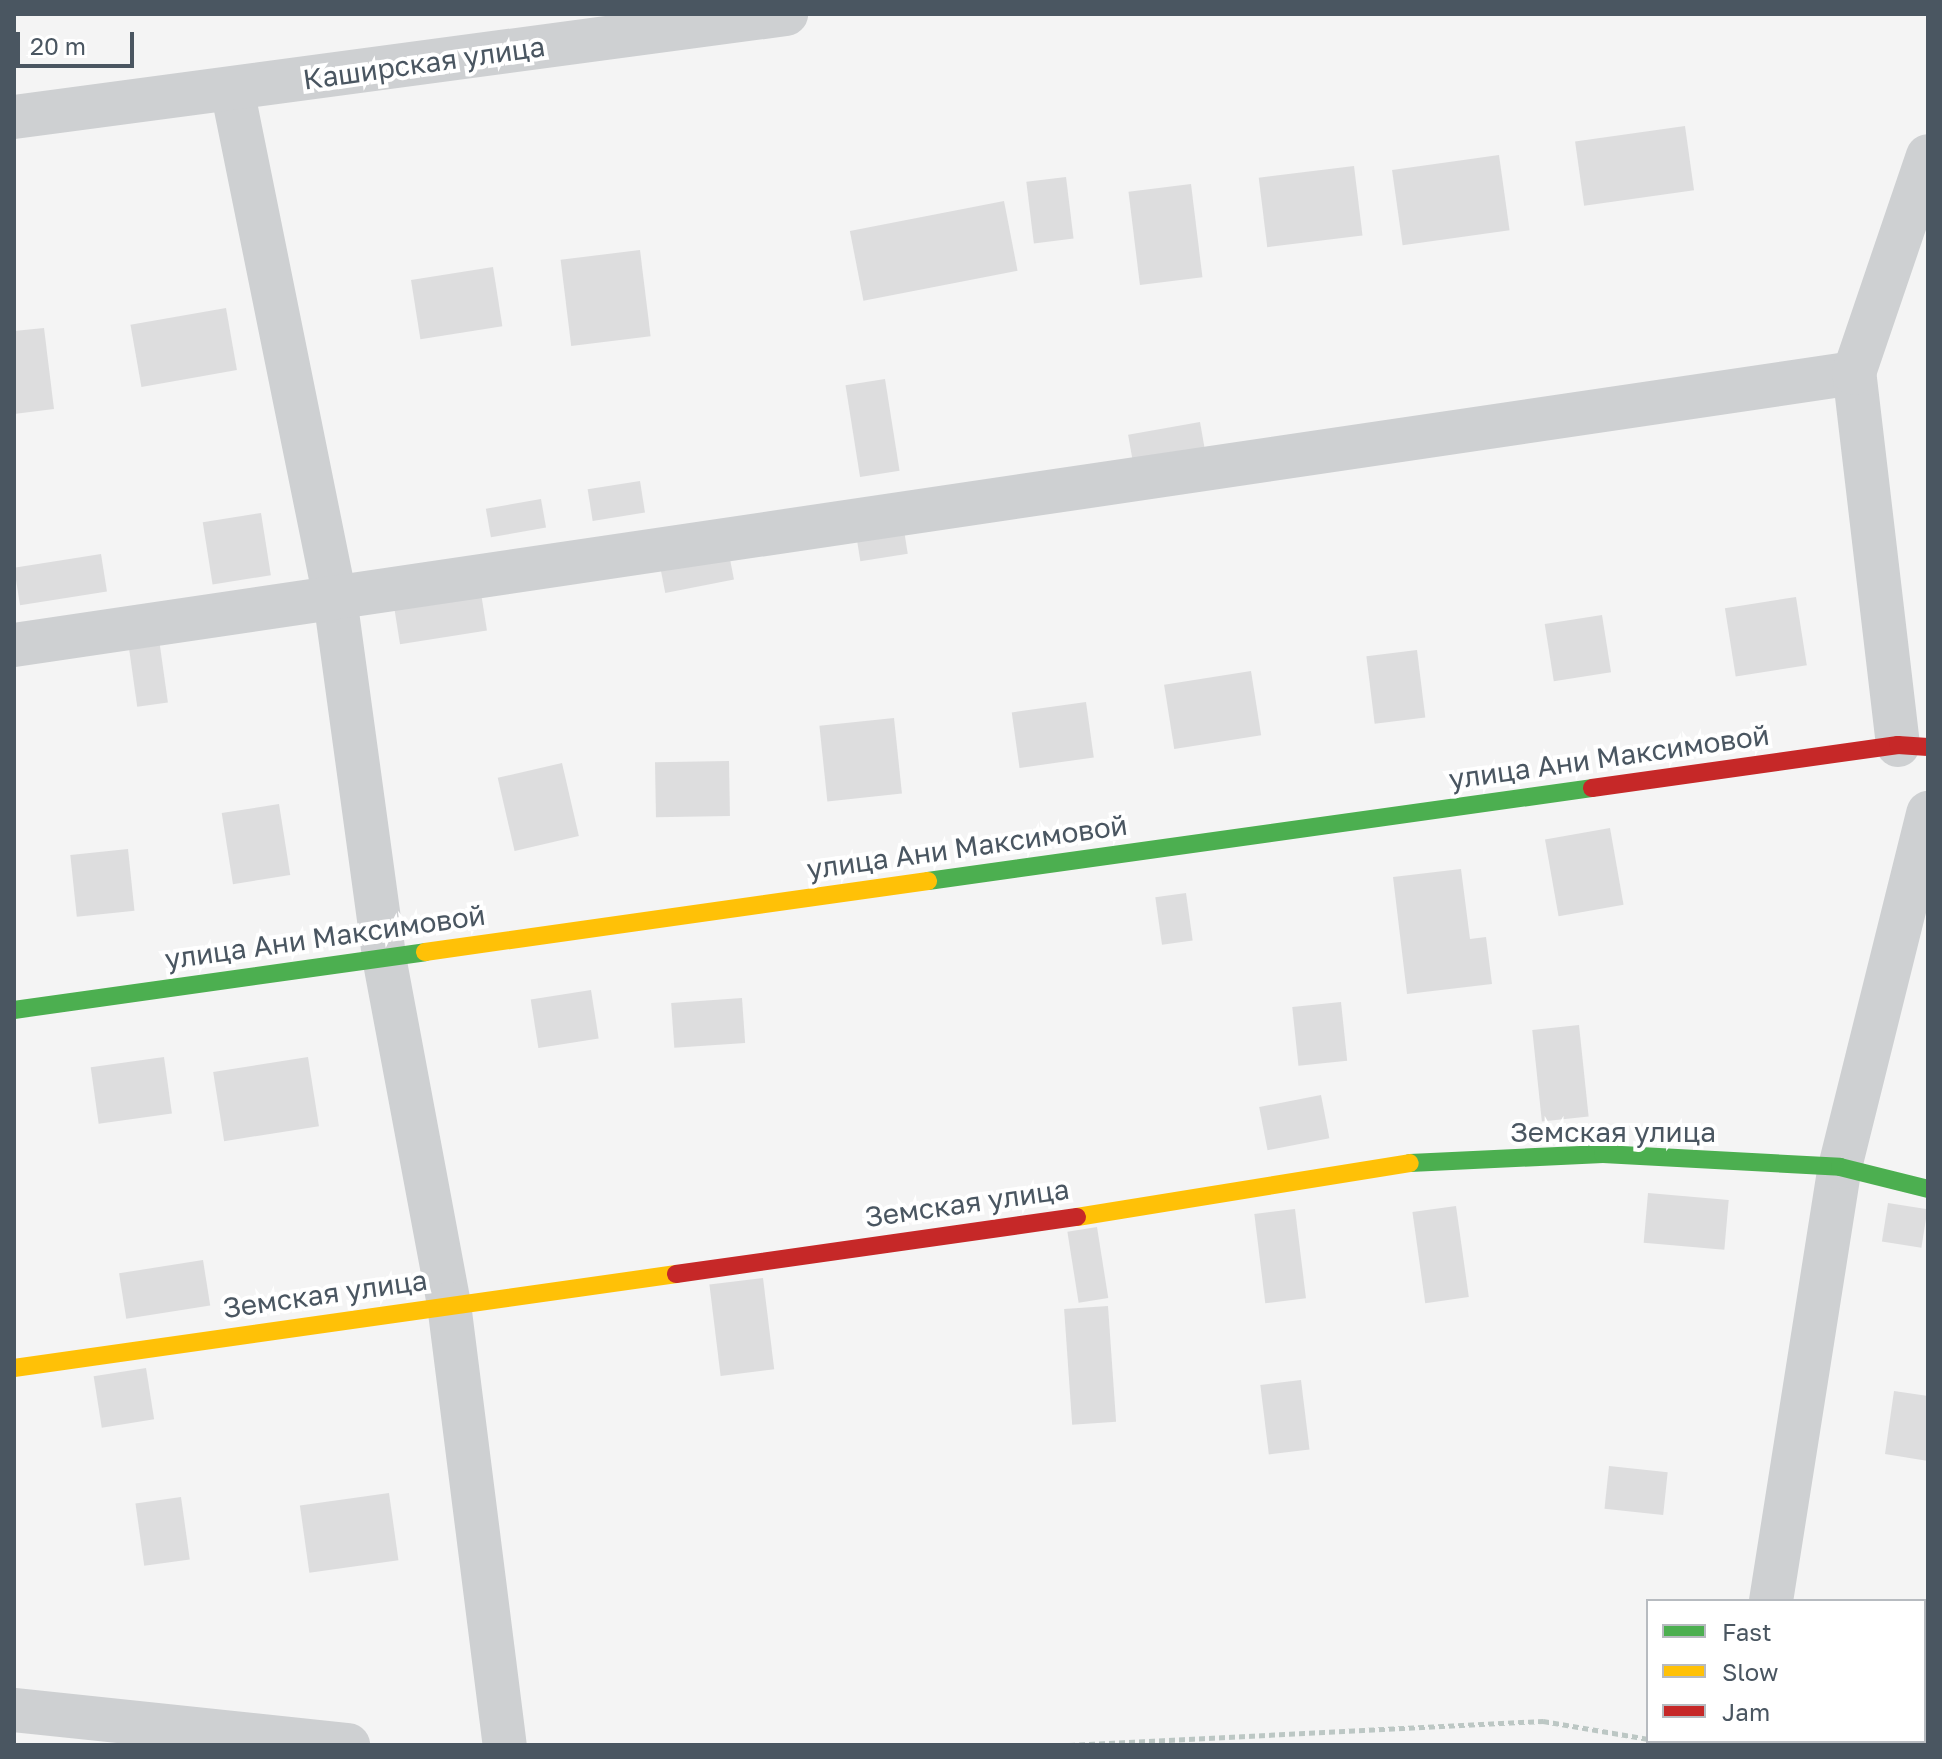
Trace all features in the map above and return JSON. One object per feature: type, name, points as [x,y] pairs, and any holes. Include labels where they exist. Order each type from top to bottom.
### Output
[{"type":"street","name":"Каширская улица","points":[[14,117],[786,14]]},
{"type":"street","points":[[232,89],[335,598],[384,957],[449,1304],[505,1745]]},
{"type":"street","points":[[1913,746],[1854,373],[1928,156]]},
{"type":"street","points":[[14,645],[1854,373]]},
{"type":"street","name":"улица Ани Максимовой","points":[[14,1010],[1913,746]]},
{"type":"street","points":[[1771,1599],[1840,1167],[1928,813]]},
{"type":"street","name":"Земская улица","points":[[14,1368],[1097,1214],[1397,1164],[1603,1154],[1840,1167],[1928,1189]]},
{"type":"street","points":[[14,1710],[348,1745]]},
{"type":"path","points":[[1069,1745],[1543,1721],[1646,1739]]},
{"type":"building","points":[[1685,126],[1694,190],[1584,206],[1575,141]]},
{"type":"building","points":[[1499,155],[1510,230],[1403,245],[1392,170]]},
{"type":"building","points":[[1354,166],[1363,235],[1267,247],[1259,178]]},
{"type":"building","points":[[1066,177],[1074,239],[1034,243],[1026,182]]},
{"type":"building","points":[[1191,184],[1202,277],[1140,285],[1128,192]]},
{"type":"building","points":[[1004,201],[1018,271],[863,301],[850,231]]},
{"type":"building","points":[[640,250],[651,336],[571,346],[561,260]]},
{"type":"building","points":[[493,267],[502,326],[420,339],[411,280]]},
{"type":"building","points":[[226,308],[237,370],[141,387],[130,325]]},
{"type":"building","points":[[44,328],[54,409],[14,414],[14,331]]},
{"type":"building","points":[[885,379],[900,471],[860,477],[845,385]]},
{"type":"building","points":[[1200,422],[1206,456],[1134,469],[1128,435]]},
{"type":"building","points":[[640,481],[645,513],[593,521],[588,489]]},
{"type":"building","points":[[541,499],[546,528],[491,537],[486,509]]},
{"type":"building","points":[[261,513],[271,575],[213,584],[203,522]]},
{"type":"building","points":[[904,530],[908,554],[860,561],[857,538]]},
{"type":"building","points":[[101,554],[107,592],[20,605],[14,568]]},
{"type":"building","points":[[729,554],[734,580],[665,593],[660,567]]},
{"type":"building","points":[[481,593],[487,631],[400,644],[394,607]]},
{"type":"building","points":[[1796,597],[1807,665],[1736,676],[1725,608]]},
{"type":"building","points":[[1602,615],[1611,672],[1554,681],[1545,624]]},
{"type":"building","points":[[159,639],[168,702],[137,707],[128,643]]},
{"type":"building","points":[[1417,650],[1425,717],[1375,724],[1366,656]]},
{"type":"building","points":[[1251,671],[1261,735],[1174,749],[1164,685]]},
{"type":"building","points":[[1086,702],[1094,757],[1020,768],[1012,712]]},
{"type":"building","points":[[894,718],[902,794],[827,801],[819,726]]},
{"type":"building","points":[[729,761],[730,816],[656,817],[655,762]]},
{"type":"building","points":[[562,763],[579,836],[515,851],[498,778]]},
{"type":"building","points":[[279,804],[290,875],[233,884],[222,813]]},
{"type":"building","points":[[1610,828],[1624,905],[1559,916],[1545,839]]},
{"type":"building","points":[[128,849],[134,911],[77,917],[70,855]]},
{"type":"building","points":[[1461,869],[1470,939],[1486,937],[1492,984],[1407,994],[1393,877]]},
{"type":"building","points":[[1186,893],[1193,941],[1162,945],[1155,897]]},
{"type":"building","points":[[591,990],[599,1038],[538,1048],[531,1000]]},
{"type":"building","points":[[742,998],[745,1043],[674,1048],[671,1003]]},
{"type":"building","points":[[1341,1002],[1347,1061],[1298,1066],[1292,1007]]},
{"type":"building","points":[[1579,1025],[1589,1116],[1542,1121],[1532,1030]]},
{"type":"building","points":[[164,1057],[172,1113],[99,1124],[91,1067]]},
{"type":"building","points":[[308,1057],[319,1126],[224,1141],[213,1072]]},
{"type":"building","points":[[1321,1095],[1329,1138],[1268,1150],[1259,1107]]},
{"type":"building","points":[[1648,1193],[1729,1200],[1724,1250],[1644,1243]]},
{"type":"building","points":[[1888,1203],[1928,1209],[1921,1248],[1882,1242]]},
{"type":"building","points":[[1456,1206],[1469,1297],[1425,1303],[1412,1212]]},
{"type":"building","points":[[1295,1209],[1306,1298],[1265,1303],[1254,1214]]},
{"type":"building","points":[[1097,1227],[1108,1298],[1079,1303],[1067,1232]]},
{"type":"building","points":[[203,1260],[210,1305],[126,1319],[119,1273]]},
{"type":"building","points":[[763,1278],[774,1369],[721,1376],[709,1285]]},
{"type":"building","points":[[1108,1306],[1116,1422],[1072,1425],[1064,1309]]},
{"type":"building","points":[[146,1368],[154,1419],[102,1428],[94,1376]]},
{"type":"building","points":[[1301,1380],[1310,1449],[1269,1454],[1260,1385]]},
{"type":"building","points":[[1894,1391],[1928,1396],[1928,1461],[1885,1454]]},
{"type":"building","points":[[1609,1466],[1668,1472],[1663,1515],[1605,1509]]},
{"type":"building","points":[[389,1493],[398,1560],[309,1573],[300,1506]]},
{"type":"building","points":[[181,1497],[190,1559],[144,1566],[135,1503]]},
{"type":"traffic: fast","points":[[928,881],[1592,788]]},
{"type":"traffic: fast","points":[[14,1010],[425,952]]},
{"type":"traffic: fast","points":[[1410,1163],[1603,1154],[1840,1167],[1928,1189]]},
{"type":"traffic: slow","points":[[425,952],[928,881]]},
{"type":"traffic: slow","points":[[1077,1217],[1410,1163]]},
{"type":"traffic: slow","points":[[14,1368],[676,1274]]},
{"type":"traffic: jam","points":[[1592,788],[1898,745],[1928,747]]},
{"type":"traffic: jam","points":[[676,1274],[1077,1217]]}]
